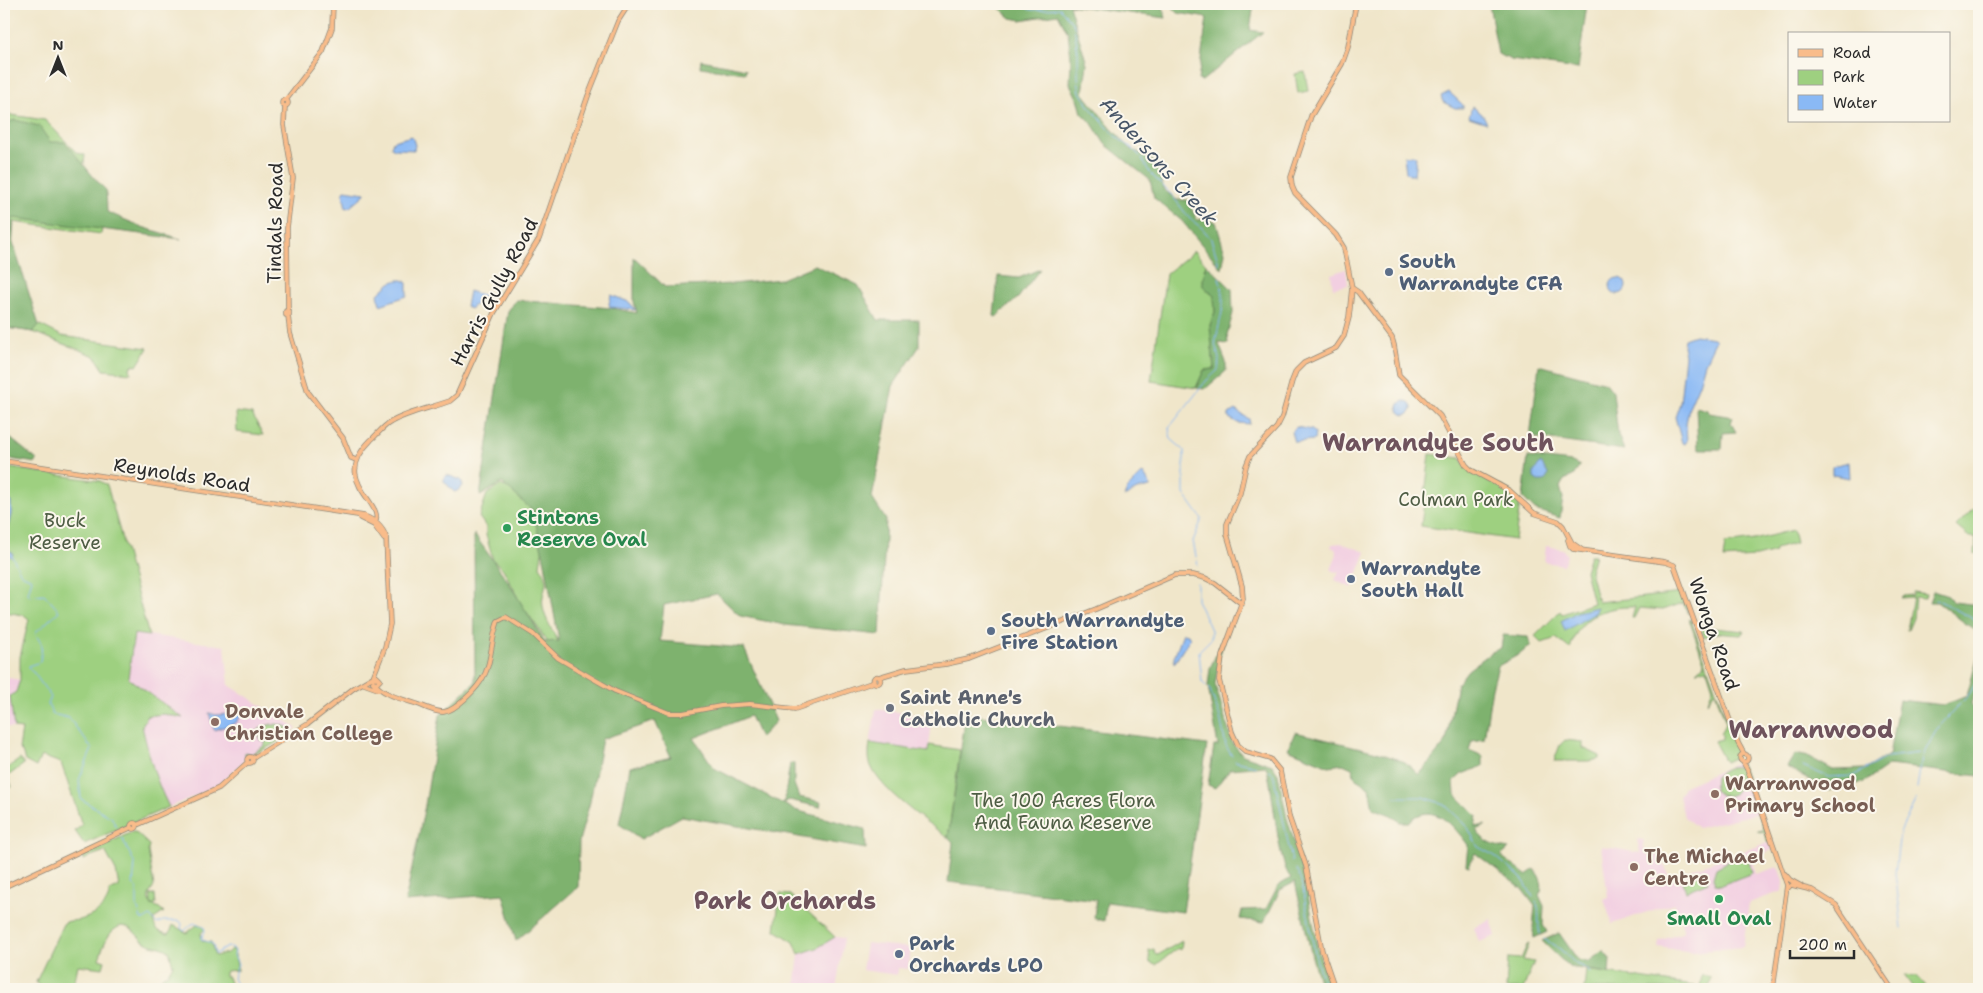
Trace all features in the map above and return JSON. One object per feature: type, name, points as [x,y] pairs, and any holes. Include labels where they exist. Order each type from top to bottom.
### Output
[{"type":"main road","name":"Tindals Road","points":[[333,4],[332,28],[323,52],[286,100],[282,102],[285,106],[284,125],[293,178],[287,228],[288,313],[290,333],[308,392],[345,440],[350,455],[357,459]]},
{"type":"main road","name":"Harris Gully Road","points":[[357,459],[362,449],[389,423],[450,402],[457,395],[494,313],[539,239],[588,96],[618,21],[629,4]]},
{"type":"main road","points":[[1335,989],[1322,951],[1306,866],[1289,818],[1280,771],[1270,759],[1248,753],[1234,739],[1219,684],[1219,674],[1222,656],[1242,605],[1242,586],[1227,534],[1227,524],[1240,493],[1246,466],[1250,456],[1270,435],[1282,417],[1296,371],[1304,363],[1336,348],[1344,336],[1352,297],[1347,260],[1342,243],[1332,230],[1298,197],[1293,190],[1291,176],[1311,116],[1342,64],[1348,47],[1356,4]]},
{"type":"main road","points":[[1352,289],[1357,290],[1359,295],[1352,297]]},
{"type":"main road","name":"Wonga Road","points":[[1359,295],[1392,338],[1399,375],[1440,416],[1466,465],[1471,470],[1504,487],[1534,513],[1558,521],[1563,526],[1571,544],[1575,548],[1667,562],[1675,567],[1742,755]]},
{"type":"main road","points":[[4,887],[120,833],[132,828],[135,829],[137,825],[214,791],[248,762],[252,763],[252,758],[308,724],[358,686],[373,680],[386,647],[390,624],[386,541],[358,483],[355,470],[357,459]]},
{"type":"main road","name":"Reynolds Road","points":[[4,461],[367,517],[375,521]]},
{"type":"main road","name":"Reynolds Road","points":[[356,516],[375,521]]},
{"type":"main road","points":[[364,684],[438,712],[452,710],[483,681],[489,666],[498,621],[502,617],[506,617],[533,634],[550,651],[572,667],[615,691],[669,713],[683,713],[740,704],[760,704],[795,709],[873,681],[876,676],[880,679],[896,672],[969,659],[1176,575],[1193,575],[1205,578],[1215,583],[1242,605]]},
{"type":"main road","points":[[1231,597],[1239,600],[1243,596]]},
{"type":"main road","points":[[1231,597],[1236,603],[1238,612],[1233,627]]},
{"type":"main road","points":[[1236,603],[1242,605]]},
{"type":"main road","points":[[378,666],[382,687],[389,693]]},
{"type":"main road","points":[[358,686],[373,680],[377,676],[380,679]]},
{"type":"main road","points":[[373,680],[383,691]]},
{"type":"main road","points":[[1745,761],[1748,756],[1742,755],[1740,759],[1745,761],[1789,883],[1785,898],[1773,989]]},
{"type":"main road","points":[[1789,883],[1824,896],[1839,910],[1892,989]]},
{"type":"shaded area","points":[[1346,269],[1348,285],[1333,288],[1331,274]]},
{"type":"shaded area","points":[[1341,543],[1366,552],[1352,588],[1335,580],[1339,571],[1331,570],[1337,554],[1335,549],[1331,547],[1332,544]]},
{"type":"shaded area","points":[[1546,546],[1563,549],[1567,556],[1563,565],[1544,562]]},
{"type":"shaded area","name":"Donvale Christian College","points":[[134,633],[225,646],[229,685],[297,728],[252,754],[247,754],[243,762],[218,786],[169,807],[150,763],[141,726],[147,716],[164,714],[182,717],[128,678]]},
{"type":"shaded area","points":[[4,677],[20,680],[15,692],[10,696],[14,728],[4,727]]},
{"type":"shaded area","points":[[876,709],[933,717],[928,752],[870,743]]},
{"type":"shaded area","name":"Warranwood Primary School","points":[[1738,763],[1758,813],[1698,828],[1684,817],[1679,796],[1684,786]]},
{"type":"shaded area","points":[[1637,839],[1644,840],[1643,845],[1647,856],[1660,854],[1669,877],[1770,842],[1772,850],[1751,858],[1756,874],[1778,867],[1784,883],[1783,891],[1749,903],[1743,947],[1693,952],[1658,947],[1659,941],[1684,932],[1674,903],[1612,924],[1604,899],[1608,897],[1601,846],[1640,853]]},
{"type":"shaded area","points":[[1491,919],[1496,936],[1479,942],[1474,928]]},
{"type":"shaded area","points":[[835,937],[844,938],[836,989],[795,989],[799,954],[817,948]]},
{"type":"shaded area","points":[[866,943],[911,948],[908,969],[898,968],[897,975],[862,970]]},
{"type":"green space","points":[[995,4],[1162,4],[1166,18],[1069,5],[1087,64],[1083,93],[1111,128],[1131,149],[1151,158],[1160,175],[1163,189],[1177,200],[1187,200],[1197,220],[1203,219],[1216,222],[1225,253],[1222,269],[1182,221],[1154,198],[1150,180],[1105,144],[1091,122],[1082,113],[1070,84],[1071,57],[1068,33],[1058,14],[1021,20],[1011,18]]},
{"type":"green space","points":[[1169,4],[1254,4],[1250,30],[1263,32],[1202,81],[1198,80],[1207,18],[1178,13]]},
{"type":"green space","points":[[1489,4],[1587,4],[1578,69],[1511,60],[1498,54]]},
{"type":"green space","points":[[701,60],[746,69],[745,73],[700,67]]},
{"type":"green space","points":[[1305,72],[1308,91],[1298,93],[1295,74]]},
{"type":"green space","points":[[4,114],[45,120],[76,152],[85,155],[80,193],[104,218],[101,234],[14,222],[8,306],[62,336],[148,348],[137,366],[133,365],[130,367],[131,373],[104,370],[95,356],[33,332],[7,328],[4,367]]},
{"type":"green space","points":[[15,120],[39,126],[50,142],[64,142],[106,190],[107,212],[142,227],[181,239],[13,218],[12,240],[39,325],[33,332],[7,328],[4,367],[4,124]]},
{"type":"green space","points":[[1194,251],[1206,264],[1202,285],[1214,296],[1215,312],[1210,325],[1214,369],[1204,370],[1196,388],[1151,381],[1166,274]]},
{"type":"green space","points":[[634,257],[665,287],[732,284],[781,279],[815,265],[858,285],[878,320],[919,320],[919,347],[893,386],[872,498],[886,520],[880,635],[785,625],[740,616],[717,594],[664,605],[660,641],[744,648],[776,721],[760,738],[750,716],[694,738],[714,768],[795,810],[865,829],[866,849],[682,816],[641,839],[619,824],[630,767],[671,757],[655,721],[602,739],[590,802],[579,841],[578,887],[516,941],[503,894],[405,902],[425,805],[440,715],[475,682],[474,534],[507,580],[545,642],[559,641],[545,563],[533,511],[502,483],[480,496],[508,311],[516,300],[611,308],[637,313],[634,302]]},
{"type":"green space","points":[[1206,264],[1232,289],[1233,313],[1227,335],[1228,344],[1219,343],[1226,362],[1226,371],[1205,389],[1196,388],[1204,370],[1214,369],[1210,325],[1215,312],[1214,296],[1202,285]]},
{"type":"green space","points":[[1040,269],[1018,298],[996,317],[994,316],[998,276],[1019,278]]},
{"type":"green space","points":[[1539,365],[1606,383],[1613,392],[1618,435],[1624,450],[1530,437]]},
{"type":"green space","points":[[1696,407],[1707,410],[1709,413],[1733,417],[1731,423],[1736,432],[1723,433],[1722,449],[1698,449]]},
{"type":"green space","points":[[236,412],[252,414],[263,435],[237,432]]},
{"type":"green space","points":[[4,433],[37,460],[36,463],[4,458]]},
{"type":"green space","name":"Colman Park","points":[[1430,454],[1460,458],[1467,468],[1510,491],[1520,503],[1515,540],[1421,526]]},
{"type":"green space","points":[[1528,457],[1572,462],[1580,466],[1573,476],[1564,480],[1560,487],[1563,498],[1560,518],[1535,510],[1523,498]]},
{"type":"green space","name":"Buck Reserve","points":[[4,467],[100,481],[107,485],[149,636],[134,634],[128,678],[183,718],[164,714],[147,716],[142,726],[156,777],[169,807],[84,844],[75,831],[82,825],[61,763],[41,756],[36,767],[25,761],[19,749],[22,729],[14,728],[10,696],[16,692],[20,680],[20,657],[29,619],[24,615],[4,612]]},
{"type":"green space","points":[[501,485],[505,487],[510,485],[520,495],[530,507],[541,527],[544,541],[540,566],[546,577],[543,607],[559,644],[549,644],[517,598],[503,569],[493,560],[486,535],[486,527],[479,517],[487,494]]},
{"type":"green space","points":[[1974,508],[1979,509],[1979,553],[1975,554],[1976,537],[1969,537],[1956,526]]},
{"type":"green space","points":[[1793,530],[1796,543],[1775,549],[1775,552],[1756,557],[1723,559],[1725,544],[1754,540]]},
{"type":"green space","points":[[1590,555],[1595,555],[1590,571],[1598,602],[1682,593],[1688,614],[1683,603],[1663,610],[1639,608],[1634,618],[1632,618],[1635,607],[1613,609],[1594,615],[1586,621],[1574,638],[1570,649],[1556,638],[1542,643],[1535,636],[1560,611],[1562,614],[1593,603],[1585,571]]},
{"type":"green space","points":[[1933,591],[1948,596],[1954,602],[1979,605],[1979,638],[1977,632],[1937,602],[1929,602]]},
{"type":"green space","points":[[1913,592],[1926,594],[1925,598],[1915,597],[1913,618],[1907,630],[1913,597],[1901,598],[1913,595]]},
{"type":"green space","points":[[1689,619],[1691,620],[1738,752],[1736,757],[1725,762],[1714,741],[1722,739],[1720,733],[1726,723],[1715,691],[1707,703],[1713,688],[1707,669],[1696,671],[1705,665]]},
{"type":"green space","points":[[1700,621],[1702,627],[1744,631],[1741,635],[1715,633],[1704,637]]},
{"type":"green space","points":[[1228,628],[1220,655],[1215,684],[1233,744],[1243,755],[1272,765],[1278,774],[1287,818],[1304,874],[1318,949],[1331,989],[1321,989],[1295,882],[1280,890],[1264,922],[1240,919],[1242,910],[1266,909],[1278,886],[1291,878],[1282,858],[1266,766],[1230,769],[1215,788],[1208,785],[1214,746],[1218,746],[1208,686],[1210,668]]},
{"type":"green space","points":[[1503,635],[1528,637],[1531,645],[1520,654],[1498,666],[1492,688],[1484,739],[1472,741],[1469,750],[1483,756],[1483,766],[1462,774],[1454,781],[1455,794],[1477,816],[1475,827],[1486,825],[1476,830],[1483,838],[1499,847],[1509,849],[1501,856],[1526,875],[1535,869],[1537,872],[1542,885],[1539,895],[1544,906],[1543,925],[1547,932],[1534,938],[1535,906],[1521,888],[1475,853],[1469,866],[1466,865],[1468,845],[1449,823],[1434,814],[1426,813],[1409,822],[1400,822],[1391,815],[1373,808],[1369,787],[1356,779],[1352,768],[1343,764],[1329,766],[1288,749],[1295,732],[1377,752],[1405,762],[1419,775],[1446,742],[1457,684],[1468,670],[1492,652],[1501,648]]},
{"type":"green space","points":[[1979,651],[1979,685],[1971,703],[1974,710],[1979,710],[1979,776],[1889,765],[1863,783],[1835,785],[1830,791],[1787,767],[1795,754],[1809,757],[1833,770],[1866,769],[1889,755],[1899,700],[1944,705],[1967,696]]},
{"type":"green space","name":"The 100 Acres Flora And Fauna Reserve","points":[[966,714],[1207,745],[1183,912],[1107,902],[1104,921],[1094,918],[1096,900],[948,882],[953,843],[948,838]]},
{"type":"green space","points":[[272,724],[274,726],[275,724],[282,725],[293,730],[277,742],[251,754],[264,746],[266,742],[261,740],[259,734],[249,739],[262,727]]},
{"type":"green space","points":[[1565,740],[1583,742],[1583,748],[1600,756],[1600,759],[1554,761],[1560,745]]},
{"type":"green space","points":[[870,743],[928,752],[929,745],[960,750],[948,838],[905,805],[876,776],[870,763]]},
{"type":"green space","points":[[20,759],[24,764],[8,776],[12,787],[4,789],[4,768],[5,770]]},
{"type":"green space","points":[[790,763],[794,764],[794,784],[799,797],[821,802],[820,807],[789,800],[784,803]]},
{"type":"green space","points":[[1740,764],[1742,765],[1770,842],[1768,843],[1765,833],[1757,831],[1764,830],[1744,775],[1741,786],[1734,793],[1724,796],[1714,790],[1715,777],[1723,771],[1732,768],[1738,767],[1742,770]]},
{"type":"green space","points":[[135,832],[149,845],[148,851],[154,886],[149,895],[149,899],[151,904],[150,895],[155,895],[156,904],[151,905],[158,907],[164,912],[154,919],[156,928],[168,934],[173,925],[187,933],[198,924],[205,929],[201,933],[202,941],[211,942],[215,956],[227,953],[231,949],[234,950],[238,970],[226,971],[225,973],[225,977],[228,977],[232,989],[193,989],[181,982],[160,985],[162,977],[168,973],[173,965],[169,951],[148,944],[133,930],[122,926],[113,931],[104,944],[99,959],[105,961],[103,968],[78,965],[73,989],[41,989],[36,982],[63,924],[69,921],[84,919],[100,910],[107,901],[109,891],[119,887],[116,871],[105,851],[84,860],[83,855]]},
{"type":"green space","points":[[1747,855],[1752,873],[1721,885],[1715,884],[1713,878],[1716,868]]},
{"type":"green space","points":[[1704,872],[1708,882],[1686,891],[1682,881]]},
{"type":"green space","points":[[780,894],[790,895],[835,937],[817,948],[799,954],[794,942],[775,930]]},
{"type":"green space","points":[[1559,933],[1578,960],[1588,962],[1603,951],[1610,959],[1609,973],[1569,967],[1542,941]]},
{"type":"green space","points":[[1182,941],[1181,950],[1178,948],[1156,965],[1150,963],[1149,950],[1154,949],[1155,954],[1158,955]]},
{"type":"green space","points":[[1529,944],[1523,960],[1534,962],[1523,989],[1506,989],[1508,958],[1521,959]]},
{"type":"green space","points":[[1586,970],[1700,987],[1702,975],[1711,977],[1709,988],[1714,989],[1584,989]]},
{"type":"green space","points":[[1904,975],[1916,975],[1926,986],[1926,989],[1914,989]]},
{"type":"water","points":[[1449,92],[1463,105],[1463,108],[1455,108],[1443,102],[1441,96]]},
{"type":"water","points":[[1472,106],[1483,115],[1487,123],[1469,117]]},
{"type":"water","points":[[412,136],[415,145],[414,150],[391,147],[393,141]]},
{"type":"water","points":[[1413,155],[1416,157],[1414,175],[1409,175],[1406,172],[1404,156]]},
{"type":"water","points":[[345,190],[365,194],[350,207],[346,208],[343,193]]},
{"type":"water","points":[[1618,278],[1624,280],[1626,286],[1624,292],[1618,294],[1612,292],[1610,286],[1612,280]]},
{"type":"water","points":[[403,280],[407,283],[407,296],[380,305],[378,294],[390,283]]},
{"type":"water","points":[[469,291],[485,296],[470,309],[466,306]]},
{"type":"water","points":[[611,295],[629,302],[636,310],[610,307]]},
{"type":"water","points":[[1695,335],[1716,340],[1705,363],[1699,384],[1689,407],[1686,424],[1687,441],[1685,444],[1682,443],[1675,417],[1680,403],[1685,355],[1684,339]]},
{"type":"water","points":[[1402,401],[1408,401],[1412,408],[1408,415],[1402,415],[1398,411],[1398,405]]},
{"type":"water","points":[[1235,410],[1249,419],[1250,424],[1238,423],[1229,418],[1229,414]]},
{"type":"water","points":[[1296,427],[1312,430],[1315,433],[1314,440],[1294,442],[1291,432]]},
{"type":"water","points":[[1849,462],[1850,478],[1832,475],[1832,466]]},
{"type":"water","points":[[1541,463],[1548,474],[1544,481],[1538,481],[1534,478],[1534,472]]},
{"type":"water","points":[[1143,473],[1150,487],[1137,490],[1124,497],[1127,489]]},
{"type":"water","points":[[447,475],[461,480],[463,486],[454,492],[444,481],[444,477]]},
{"type":"water","points":[[4,496],[11,502],[11,515],[5,536],[5,548],[13,553],[12,558],[4,551],[4,526],[8,519],[7,503]]},
{"type":"water","points":[[1597,607],[1596,612],[1565,631],[1561,621],[1577,612]]},
{"type":"water","points":[[1183,633],[1188,634],[1190,638],[1174,664],[1174,657]]},
{"type":"water","points":[[209,713],[216,715],[243,713],[236,723],[214,730]]},
{"type":"waterway","name":"Andersons Creek","points":[[1014,4],[1033,10],[1060,8],[1074,25],[1080,92],[1089,106],[1115,136],[1131,147],[1142,158],[1149,172],[1171,194],[1190,219],[1202,228],[1211,239],[1219,264]]},
{"type":"waterway","name":"Andersons Creek","points":[[1198,566],[1193,541],[1202,519],[1184,494],[1184,450],[1171,439],[1169,428],[1206,381],[1218,370],[1219,359],[1215,344],[1223,307],[1223,295],[1219,277]]},
{"type":"waterway","points":[[12,556],[21,574],[32,579],[28,593],[30,596],[44,594],[59,611],[35,633],[42,645],[40,662],[28,666],[29,669],[51,697],[48,704],[52,714],[69,718],[92,749],[79,780],[81,799],[112,818],[116,827]]},
{"type":"waterway","name":"Andersons Creek","points":[[1197,583],[1197,600],[1211,630],[1211,639],[1199,651],[1202,682],[1210,690],[1220,717],[1226,746],[1232,756]]},
{"type":"waterway","points":[[1936,599],[1979,622]]},
{"type":"waterway","points":[[1962,702],[1970,693],[1979,677]]},
{"type":"waterway","points":[[1923,755],[1937,729],[1960,704]]},
{"type":"waterway","points":[[1803,766],[1828,777],[1853,776],[1887,757],[1919,753]]},
{"type":"waterway","points":[[1917,788],[1922,757]]},
{"type":"waterway","name":"Andersons Creek","points":[[1235,761],[1256,766]]},
{"type":"waterway","name":"Andersons Creek","points":[[1269,771],[1273,773],[1292,861]]},
{"type":"waterway","points":[[1395,797],[1423,797],[1444,804],[1467,826],[1478,847],[1495,856],[1518,875],[1524,881],[1533,897]]},
{"type":"waterway","points":[[1902,928],[1895,873],[1900,832],[1916,799]]},
{"type":"waterway","points":[[122,838],[135,864],[133,884],[137,889],[137,905],[141,919],[144,920],[150,916],[157,924],[163,921],[180,921],[182,924],[181,928],[184,931],[196,923],[204,927],[205,931],[201,939],[213,944],[215,954],[227,947],[233,948],[235,951],[234,955],[238,964],[233,978],[238,989]]},
{"type":"waterway","name":"Andersons Creek","points":[[1296,869],[1300,878],[1316,959],[1326,989]]},
{"type":"waterway","name":"Andersons Creek","points":[[1536,902],[1540,934]]},
{"type":"waterway","points":[[1544,939],[1590,973]]},
{"type":"place","name":"South Warrandyte CFA","points":[[1389,272]]},
{"type":"place","name":"Stintons Reserve Oval","points":[[507,528]]},
{"type":"place","name":"Warrandyte South Hall","points":[[1351,579]]},
{"type":"place","name":"South Warrandyte Fire Station","points":[[991,631]]},
{"type":"place","name":"Saint Anne's Catholic Church","points":[[890,708]]},
{"type":"place","name":"Donvale Christian College","points":[[215,722]]},
{"type":"place","name":"Warranwood Primary School","points":[[1715,794]]},
{"type":"place","name":"The Michael Centre","points":[[1634,867]]},
{"type":"place","name":"Small Oval","points":[[1719,899]]},
{"type":"place","name":"Park Orchards LPO","points":[[899,954]]},
{"type":"district","name":"Warrandyte South","points":[[1438,443]]},
{"type":"district","name":"Warranwood","points":[[1811,730]]},
{"type":"district","name":"Park Orchards","points":[[785,901]]}]
